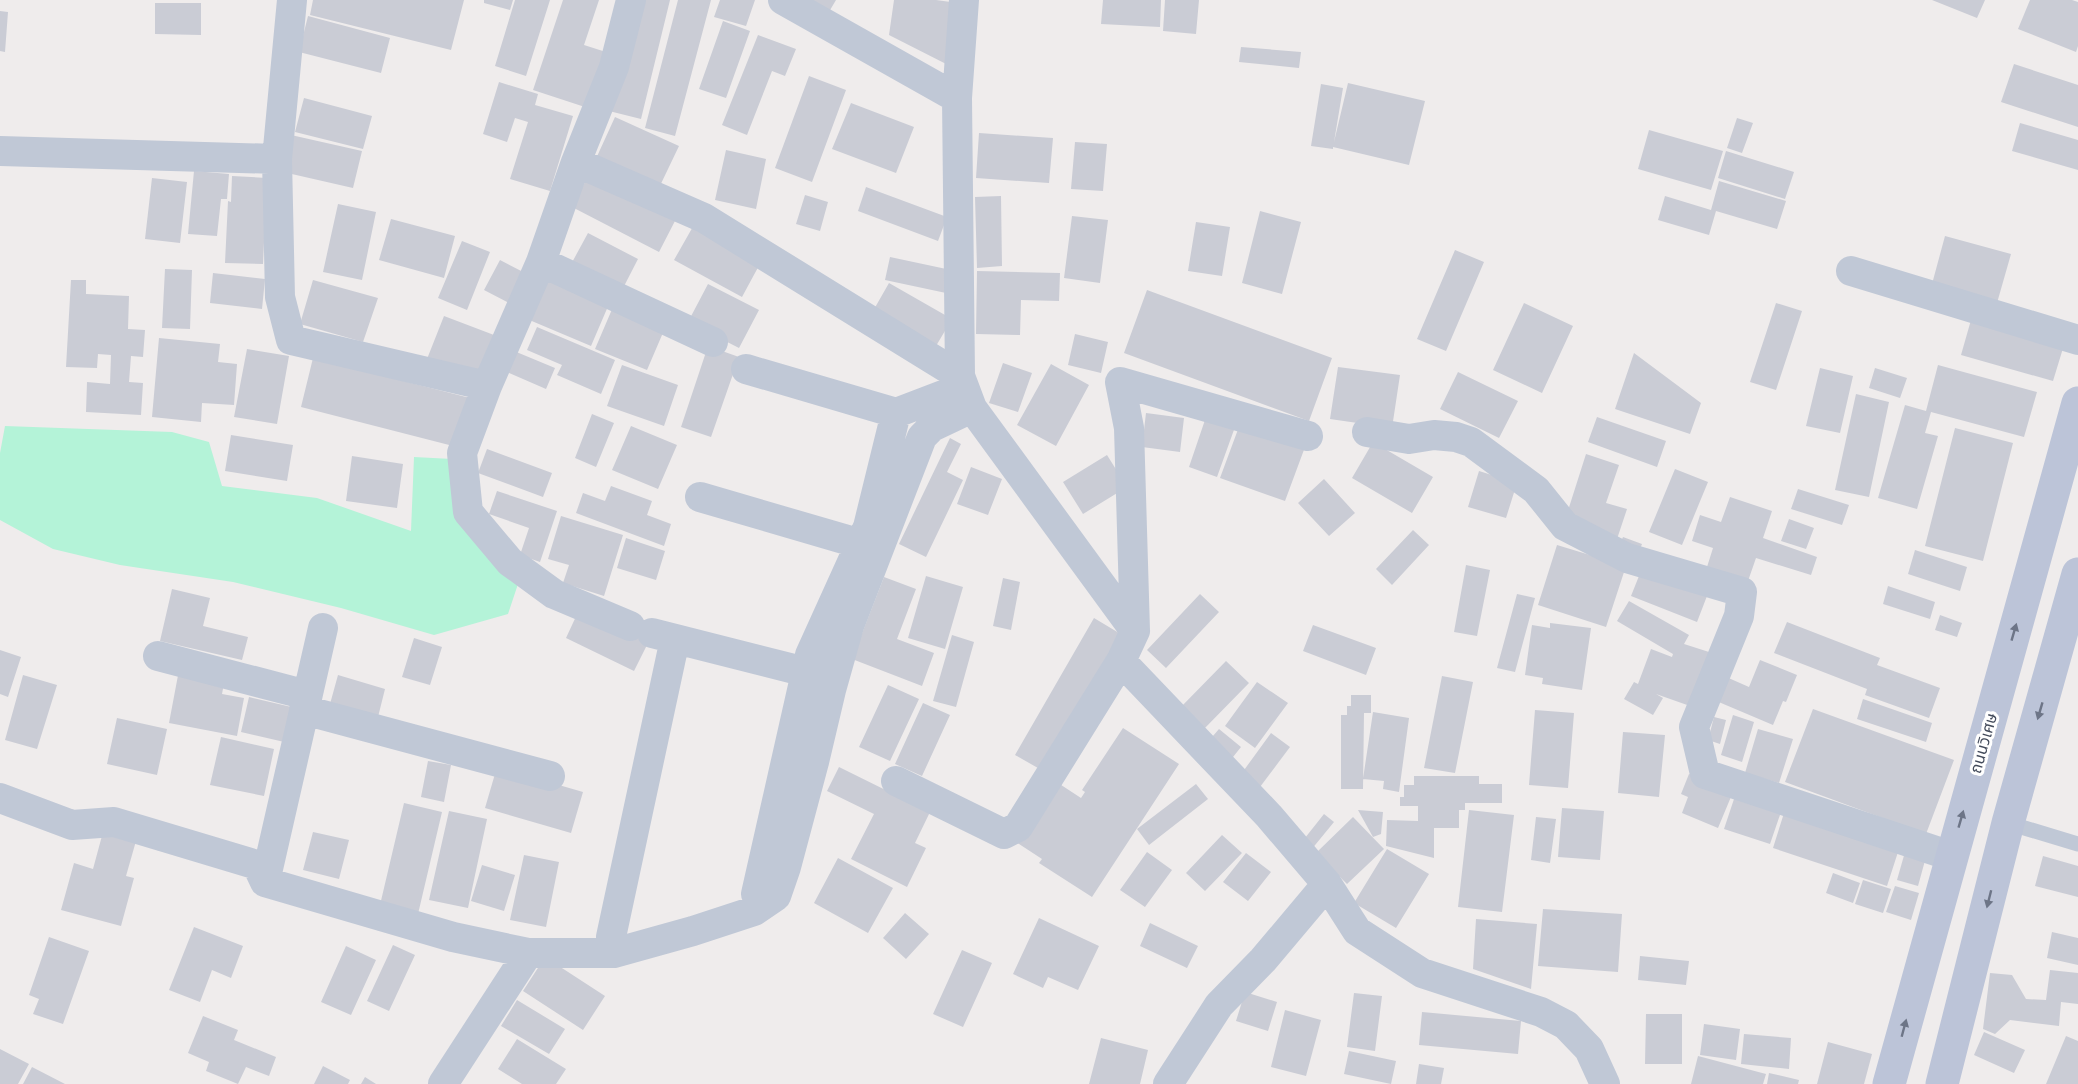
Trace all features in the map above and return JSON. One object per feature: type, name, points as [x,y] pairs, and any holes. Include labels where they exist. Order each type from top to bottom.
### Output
[{"type":"main road","name":"ถนนวิเศษ","points":[[1889,1084],[2078,403]]},
{"type":"main road","points":[[1942,1084],[2008,823],[2068,652],[2078,574]]},
{"type":"street","points":[[292,0],[278,159],[280,297],[291,340],[487,386]]},
{"type":"street","points":[[630,0],[614,67],[576,162],[541,262],[487,386],[462,453],[468,512],[510,562],[554,594],[652,633],[806,672]]},
{"type":"street","points":[[783,0],[957,98]]},
{"type":"street","points":[[0,798],[72,825],[114,822],[257,865],[265,882],[453,937],[528,954],[614,954],[754,911],[776,896],[786,867],[849,626],[922,437],[965,390],[957,98],[964,0]]},
{"type":"street","points":[[0,151],[278,159]]},
{"type":"street","points":[[576,162],[704,218],[965,390],[1135,631]]},
{"type":"street","points":[[541,262],[713,342]]},
{"type":"street","points":[[1851,271],[2078,340]]},
{"type":"street","points":[[747,369],[896,413],[965,390]]},
{"type":"street","points":[[896,781],[1004,834],[1018,827],[1121,661],[1135,631],[1129,428],[1120,382],[1308,436]]},
{"type":"street","points":[[756,894],[810,656],[868,527],[896,413]]},
{"type":"street","points":[[1367,432],[1409,439],[1434,435],[1471,442],[1536,490],[1565,526],[1627,558],[1742,592],[1739,616],[1694,727],[1705,774],[1951,856]]},
{"type":"street","points":[[700,497],[861,544]]},
{"type":"street","points":[[265,882],[322,628]]},
{"type":"street","points":[[611,936],[652,633]]},
{"type":"street","points":[[158,656],[550,776]]},
{"type":"street","points":[[1121,661],[1269,816],[1328,884],[1357,931],[1422,974],[1541,1012],[1566,1025],[1589,1049],[1605,1084]]},
{"type":"street","points":[[1168,1084],[1219,1005],[1263,960],[1328,884]]},
{"type":"street","points":[[443,1084],[528,954]]},
{"type":"lane","points":[[2008,823],[2078,844]]},
{"type":"green space","points":[[5,426],[172,432],[209,442],[222,486],[317,498],[411,531],[414,457],[452,459],[518,584],[508,614],[434,635],[341,608],[233,582],[120,565],[53,549],[0,520],[0,453]]},
{"type":"building","points":[[313,0],[464,0],[451,50],[310,15]]},
{"type":"building","points":[[484,0],[513,0],[510,10],[484,3]]},
{"type":"building","points":[[515,0],[550,0],[526,76],[495,66]]},
{"type":"building","points":[[563,0],[599,0],[584,45],[609,53],[591,109],[533,90]]},
{"type":"building","points":[[636,0],[670,0],[641,119],[609,111]]},
{"type":"building","points":[[678,0],[711,0],[675,136],[645,128]]},
{"type":"building","points":[[720,0],[755,0],[746,26],[714,17]]},
{"type":"building","points":[[786,0],[836,0],[823,22]]},
{"type":"building","points":[[894,0],[936,0],[958,3],[954,68],[889,35]]},
{"type":"building","points":[[1103,0],[1161,0],[1160,27],[1101,24]]},
{"type":"building","points":[[1165,0],[1199,0],[1196,34],[1163,31]]},
{"type":"building","points":[[1932,0],[1985,0],[1977,18]]},
{"type":"building","points":[[2030,0],[2078,2],[2076,52],[2018,29]]},
{"type":"building","points":[[155,3],[201,3],[201,35],[155,34]]},
{"type":"building","points":[[0,11],[8,12],[5,52],[0,51]]},
{"type":"building","points":[[308,16],[390,38],[381,73],[299,52]]},
{"type":"building","points":[[723,21],[750,31],[726,98],[699,89]]},
{"type":"building","points":[[758,35],[796,49],[785,76],[772,71],[747,135],[722,125]]},
{"type":"building","points":[[1241,47],[1301,52],[1299,68],[1239,62]]},
{"type":"building","points":[[2014,64],[2078,85],[2078,127],[2001,102]]},
{"type":"building","points":[[809,76],[846,90],[812,182],[775,168]]},
{"type":"building","points":[[499,82],[538,94],[535,105],[573,116],[550,191],[510,179],[528,122],[515,118],[507,142],[483,134]]},
{"type":"building","points":[[1348,83],[1425,101],[1409,165],[1333,147],[1333,149],[1311,146],[1321,84],[1343,88],[1334,142]]},
{"type":"building","points":[[304,98],[372,116],[363,149],[295,132]]},
{"type":"building","points":[[851,103],[914,127],[896,173],[832,149]]},
{"type":"building","points":[[615,117],[679,146],[657,192],[594,163]]},
{"type":"building","points":[[1737,118],[1753,123],[1742,153],[1727,148]]},
{"type":"building","points":[[2020,123],[2078,140],[2078,170],[2012,151]]},
{"type":"building","points":[[1649,130],[1723,151],[1711,190],[1638,169]]},
{"type":"building","points":[[979,133],[1053,138],[1049,183],[976,178]]},
{"type":"building","points":[[291,135],[362,151],[353,188],[283,172]]},
{"type":"building","points":[[1075,142],[1107,144],[1103,191],[1071,189]]},
{"type":"building","points":[[726,150],[766,159],[756,209],[715,200]]},
{"type":"building","points":[[1726,151],[1794,172],[1785,199],[1718,178]]},
{"type":"building","points":[[194,171],[229,174],[227,199],[221,199],[217,236],[188,234]]},
{"type":"building","points":[[589,174],[676,219],[659,252],[572,207]]},
{"type":"building","points":[[232,176],[267,178],[263,264],[225,263],[228,201],[231,202]]},
{"type":"building","points":[[152,178],[187,182],[180,243],[145,239]]},
{"type":"building","points":[[1719,181],[1786,201],[1777,229],[1716,211],[1709,235],[1658,220],[1665,196],[1711,210]]},
{"type":"building","points":[[866,187],[947,217],[938,241],[858,211]]},
{"type":"building","points":[[805,195],[828,202],[820,231],[796,224]]},
{"type":"building","points":[[1001,196],[1002,266],[977,268],[975,197]]},
{"type":"building","points":[[338,204],[376,212],[362,280],[323,272]]},
{"type":"building","points":[[1260,211],[1301,222],[1282,294],[1242,283]]},
{"type":"building","points":[[1072,216],[1108,220],[1100,283],[1064,278]]},
{"type":"building","points":[[391,219],[455,236],[444,278],[379,260]]},
{"type":"building","points":[[1196,222],[1230,227],[1222,276],[1188,271]]},
{"type":"building","points":[[695,223],[762,260],[742,297],[674,260]]},
{"type":"building","points":[[588,233],[638,259],[620,294],[569,268]]},
{"type":"building","points":[[1945,236],[2011,254],[1997,303],[1932,284]]},
{"type":"building","points":[[462,241],[490,252],[467,310],[438,298]]},
{"type":"building","points":[[1455,250],[1484,262],[1446,351],[1417,339]]},
{"type":"building","points":[[890,257],[951,270],[946,293],[885,280]]},
{"type":"building","points":[[500,260],[529,275],[513,305],[484,290]]},
{"type":"building","points":[[165,269],[192,270],[190,329],[162,328]]},
{"type":"building","points":[[977,271],[1060,273],[1059,301],[1021,300],[1020,335],[976,334]]},
{"type":"building","points":[[213,273],[265,279],[262,309],[210,303]]},
{"type":"building","points":[[545,278],[609,304],[591,346],[527,319]]},
{"type":"building","points":[[71,280],[86,280],[86,294],[129,296],[128,329],[145,330],[143,357],[131,356],[129,382],[143,383],[141,415],[86,412],[87,382],[110,384],[111,355],[98,354],[97,368],[66,367]]},
{"type":"building","points":[[313,280],[378,298],[363,342],[300,324]]},
{"type":"building","points":[[889,283],[952,319],[936,346],[873,311]]},
{"type":"building","points":[[708,284],[759,310],[739,348],[688,322]]},
{"type":"building","points":[[1147,290],[1332,358],[1309,421],[1124,353]]},
{"type":"building","points":[[1524,303],[1573,326],[1542,393],[1493,370]]},
{"type":"building","points":[[1776,303],[1802,311],[1776,390],[1750,382]]},
{"type":"building","points":[[613,307],[665,328],[647,370],[595,349]]},
{"type":"building","points":[[444,316],[494,335],[477,378],[427,359]]},
{"type":"building","points":[[1971,320],[2064,345],[2053,381],[1961,355]]},
{"type":"building","points":[[537,327],[615,360],[601,394],[557,375],[562,365],[527,350]]},
{"type":"building","points":[[1075,334],[1108,342],[1101,373],[1068,365]]},
{"type":"building","points":[[159,338],[220,344],[218,362],[237,364],[234,405],[202,403],[201,422],[152,417]]},
{"type":"building","points":[[708,346],[739,357],[711,437],[681,427]]},
{"type":"building","points":[[507,348],[555,368],[546,389],[498,368]]},
{"type":"building","points":[[247,349],[289,356],[277,424],[234,417]]},
{"type":"building","points":[[1634,353],[1701,403],[1690,434],[1615,409]]},
{"type":"building","points":[[313,358],[470,398],[457,447],[301,407]]},
{"type":"building","points":[[1003,363],[1032,373],[1018,412],[989,403]]},
{"type":"building","points":[[1051,364],[1089,385],[1056,446],[1017,425]]},
{"type":"building","points":[[622,365],[678,385],[664,426],[607,406]]},
{"type":"building","points":[[1938,365],[2037,392],[2024,437],[1931,412],[1925,433],[1938,436],[1917,509],[1878,498],[1905,405],[1926,411]]},
{"type":"building","points":[[1338,367],[1400,375],[1392,428],[1330,419]]},
{"type":"building","points":[[1820,368],[1853,376],[1840,433],[1806,426]]},
{"type":"building","points":[[1875,368],[1907,378],[1900,398],[1869,388]]},
{"type":"building","points":[[1458,372],[1518,401],[1499,438],[1440,409]]},
{"type":"building","points":[[1856,394],[1889,402],[1869,497],[1835,490]]},
{"type":"building","points":[[1146,413],[1184,418],[1180,452],[1142,447]]},
{"type":"building","points":[[592,414],[614,423],[596,467],[575,458]]},
{"type":"building","points":[[1206,417],[1235,427],[1217,477],[1189,467]]},
{"type":"building","points":[[1597,417],[1666,441],[1657,467],[1588,442]]},
{"type":"building","points":[[1240,424],[1305,447],[1285,501],[1220,478]]},
{"type":"building","points":[[631,426],[677,445],[658,489],[612,470]]},
{"type":"building","points":[[1955,428],[2013,443],[1983,561],[1925,546]]},
{"type":"building","points":[[231,435],[293,445],[287,481],[225,471]]},
{"type":"building","points":[[950,438],[961,444],[947,472],[963,480],[926,557],[899,544]]},
{"type":"building","points":[[1373,442],[1433,477],[1412,513],[1352,478]]},
{"type":"building","points":[[487,449],[552,473],[543,497],[478,473]]},
{"type":"building","points":[[1586,454],[1619,465],[1606,503],[1627,509],[1616,542],[1565,520]]},
{"type":"building","points":[[1107,455],[1127,487],[1083,514],[1063,482]]},
{"type":"building","points":[[352,456],[403,464],[397,508],[346,501]]},
{"type":"building","points":[[971,467],[1002,479],[988,515],[957,504]]},
{"type":"building","points":[[1675,469],[1708,482],[1682,545],[1649,532]]},
{"type":"building","points":[[1479,471],[1517,483],[1506,518],[1468,507]]},
{"type":"building","points":[[1324,479],[1355,513],[1329,536],[1298,503]]},
{"type":"building","points":[[611,486],[652,501],[647,515],[671,524],[664,546],[576,513],[583,493],[605,501]]},
{"type":"building","points":[[1798,489],[1849,505],[1842,525],[1791,509]]},
{"type":"building","points":[[497,491],[557,511],[540,562],[520,555],[529,528],[489,514]]},
{"type":"building","points":[[1730,497],[1772,511],[1763,538],[1817,557],[1811,575],[1756,558],[1748,581],[1707,567],[1713,548],[1692,541],[1700,515],[1721,522]]},
{"type":"building","points":[[561,516],[623,535],[604,596],[563,583],[569,565],[548,559]]},
{"type":"building","points":[[1789,519],[1814,528],[1806,549],[1781,541]]},
{"type":"building","points":[[1413,530],[1429,545],[1392,585],[1376,569]]},
{"type":"building","points":[[1623,537],[1642,544],[1638,554],[1619,546]]},
{"type":"building","points":[[626,538],[665,551],[656,580],[617,568]]},
{"type":"building","points":[[1557,545],[1626,566],[1606,627],[1538,605]]},
{"type":"building","points":[[1915,550],[1967,567],[1960,591],[1908,574]]},
{"type":"building","points":[[1466,565],[1490,570],[1477,636],[1454,632]]},
{"type":"building","points":[[1641,571],[1707,596],[1697,622],[1631,596]]},
{"type":"building","points":[[926,576],[963,587],[945,649],[908,638]]},
{"type":"building","points":[[884,577],[916,589],[897,639],[934,653],[922,686],[852,659]]},
{"type":"building","points":[[1003,578],[1020,582],[1011,630],[993,626]]},
{"type":"building","points":[[1888,586],[1935,602],[1930,619],[1883,604]]},
{"type":"building","points":[[172,589],[210,598],[203,626],[248,637],[242,660],[160,641]]},
{"type":"building","points":[[1200,594],[1219,612],[1166,668],[1147,650]]},
{"type":"building","points":[[1517,594],[1535,598],[1515,672],[1497,668]]},
{"type":"building","points":[[1629,601],[1689,635],[1684,644],[1709,652],[1690,706],[1656,694],[1663,698],[1653,715],[1624,699],[1634,682],[1638,684],[1651,649],[1672,657],[1673,654],[1617,621]]},
{"type":"building","points":[[579,610],[648,643],[634,671],[566,638]]},
{"type":"building","points":[[1940,615],[1962,623],[1957,637],[1935,630]]},
{"type":"building","points":[[1094,618],[1124,636],[1045,772],[1015,755]]},
{"type":"building","points":[[1787,622],[1880,658],[1877,665],[1940,688],[1929,718],[1865,695],[1867,689],[1774,653]]},
{"type":"building","points":[[1550,623],[1591,628],[1582,690],[1542,684],[1543,678],[1525,675],[1532,625],[1550,628]]},
{"type":"building","points":[[1313,625],[1376,648],[1366,675],[1303,651]]},
{"type":"building","points":[[952,635],[974,642],[956,707],[933,701]]},
{"type":"building","points":[[414,638],[442,647],[430,685],[402,677]]},
{"type":"building","points":[[0,650],[21,657],[8,697],[0,694]]},
{"type":"building","points":[[1760,660],[1797,675],[1773,725],[1714,700],[1724,676],[1749,687]]},
{"type":"building","points":[[1226,661],[1249,683],[1203,730],[1180,708]]},
{"type":"building","points":[[179,670],[225,678],[222,694],[244,698],[237,736],[169,723]]},
{"type":"building","points":[[23,675],[57,685],[37,749],[5,740]]},
{"type":"building","points":[[338,675],[385,689],[378,717],[330,704]]},
{"type":"building","points":[[1442,676],[1473,682],[1455,773],[1424,768]]},
{"type":"building","points":[[1257,682],[1288,703],[1255,748],[1225,726]]},
{"type":"building","points":[[888,685],[919,699],[890,761],[859,747]]},
{"type":"building","points":[[1351,695],[1371,695],[1371,713],[1364,713],[1363,789],[1341,789],[1341,715],[1347,715],[1347,706],[1351,706]]},
{"type":"building","points":[[249,697],[300,709],[293,744],[241,732]]},
{"type":"building","points":[[1863,699],[1932,723],[1926,742],[1857,719]]},
{"type":"building","points":[[923,703],[950,715],[922,776],[895,764]]},
{"type":"building","points":[[1813,709],[1954,760],[1926,834],[1785,782]]},
{"type":"building","points":[[1535,710],[1574,713],[1568,788],[1529,785]]},
{"type":"building","points":[[1373,712],[1409,718],[1399,792],[1383,789],[1384,781],[1363,779]]},
{"type":"building","points":[[1733,715],[1754,722],[1742,762],[1721,755]]},
{"type":"building","points":[[1714,717],[1726,720],[1720,744],[1708,740]]},
{"type":"building","points":[[117,718],[167,729],[157,775],[107,764]]},
{"type":"building","points":[[1123,728],[1179,764],[1092,897],[1039,863],[1042,859],[1016,842],[1055,781],[1081,798],[1085,792],[1082,790]]},
{"type":"building","points":[[1219,729],[1241,747],[1229,762],[1206,744]]},
{"type":"building","points":[[1758,729],[1793,739],[1779,783],[1745,773]]},
{"type":"building","points":[[1623,732],[1665,735],[1659,797],[1618,793]]},
{"type":"building","points":[[1271,733],[1290,747],[1257,791],[1239,777]]},
{"type":"building","points":[[221,737],[274,749],[264,796],[210,785]]},
{"type":"building","points":[[428,761],[451,765],[444,802],[421,797]]},
{"type":"building","points":[[497,767],[583,792],[571,833],[485,808]]},
{"type":"building","points":[[839,767],[930,812],[915,843],[926,848],[907,887],[851,859],[874,814],[827,791]]},
{"type":"building","points":[[1689,774],[1733,792],[1718,828],[1682,813],[1688,797],[1681,794]]},
{"type":"building","points":[[1414,776],[1479,776],[1479,784],[1502,784],[1502,803],[1465,803],[1465,810],[1459,810],[1459,828],[1434,828],[1434,858],[1386,846],[1387,820],[1418,821],[1418,806],[1400,806],[1400,797],[1404,797],[1404,785],[1414,785]]},
{"type":"building","points":[[1196,784],[1208,799],[1149,845],[1137,829]]},
{"type":"building","points":[[1736,793],[1782,809],[1770,844],[1724,829]]},
{"type":"building","points":[[404,803],[442,812],[418,914],[380,905]]},
{"type":"building","points":[[1562,808],[1604,811],[1600,860],[1558,857]]},
{"type":"building","points":[[1358,810],[1383,812],[1381,834],[1373,837]]},
{"type":"building","points":[[1469,810],[1514,815],[1502,912],[1458,907]]},
{"type":"building","points":[[449,811],[487,819],[468,908],[429,900]]},
{"type":"building","points":[[1784,813],[1898,852],[1887,886],[1773,848]]},
{"type":"building","points":[[1324,814],[1334,822],[1311,850],[1301,843]]},
{"type":"building","points":[[1353,817],[1384,849],[1347,884],[1316,853]]},
{"type":"building","points":[[1536,817],[1556,819],[1550,863],[1531,860]]},
{"type":"building","points":[[103,832],[136,841],[126,876],[134,878],[121,926],[61,910],[74,863],[93,869]]},
{"type":"building","points":[[313,832],[349,840],[339,879],[303,870]]},
{"type":"building","points":[[1222,835],[1242,853],[1205,891],[1186,873]]},
{"type":"building","points":[[1387,849],[1429,874],[1396,928],[1354,903]]},
{"type":"building","points":[[1147,852],[1172,870],[1145,907],[1120,890]]},
{"type":"building","points":[[1905,852],[1926,857],[1918,886],[1897,880]]},
{"type":"building","points":[[1246,853],[1271,872],[1248,901],[1223,882]]},
{"type":"building","points":[[524,855],[559,862],[546,927],[510,920]]},
{"type":"building","points":[[2043,856],[2078,866],[2078,897],[2035,886]]},
{"type":"building","points":[[838,858],[893,888],[868,933],[814,903]]},
{"type":"building","points":[[482,865],[515,875],[504,911],[471,901]]},
{"type":"building","points":[[1833,873],[1860,883],[1853,903],[1826,893]]},
{"type":"building","points":[[1863,880],[1891,889],[1883,913],[1855,904]]},
{"type":"building","points":[[1895,886],[1919,893],[1911,920],[1886,912]]},
{"type":"building","points":[[1543,909],[1622,914],[1618,972],[1538,966]]},
{"type":"building","points":[[905,913],[929,934],[906,959],[883,938]]},
{"type":"building","points":[[1039,918],[1099,946],[1078,990],[1048,977],[1043,988],[1013,974]]},
{"type":"building","points":[[1476,919],[1537,924],[1531,989],[1473,969]]},
{"type":"building","points":[[1150,923],[1198,946],[1187,968],[1140,946]]},
{"type":"building","points":[[194,927],[243,946],[231,978],[212,970],[200,1002],[169,990]]},
{"type":"building","points":[[2052,932],[2078,938],[2078,965],[2047,958]]},
{"type":"building","points":[[49,937],[89,951],[63,1024],[33,1014],[39,999],[29,995]]},
{"type":"building","points":[[393,945],[415,955],[389,1011],[367,1001]]},
{"type":"building","points":[[346,946],[376,960],[351,1015],[321,1002]]},
{"type":"building","points":[[962,950],[992,963],[963,1027],[933,1014]]},
{"type":"building","points":[[1640,956],[1689,961],[1686,985],[1638,980]]},
{"type":"building","points":[[545,957],[605,996],[583,1030],[523,991]]},
{"type":"building","points":[[2050,970],[2078,973],[2078,1004],[2061,1002],[2059,1026],[2010,1020],[1995,1034],[1983,1029],[1990,973],[2012,975],[2026,999],[2046,1000]]},
{"type":"building","points":[[1245,992],[1277,1002],[1268,1031],[1236,1021]]},
{"type":"building","points":[[1354,993],[1382,996],[1375,1051],[1347,1047]]},
{"type":"building","points":[[517,1000],[565,1029],[549,1054],[501,1026]]},
{"type":"building","points":[[1285,1010],[1321,1020],[1306,1076],[1271,1067]]},
{"type":"building","points":[[1422,1012],[1521,1021],[1518,1054],[1419,1045]]},
{"type":"building","points":[[1646,1014],[1682,1014],[1682,1064],[1645,1064]]},
{"type":"building","points":[[203,1016],[238,1030],[234,1040],[276,1057],[269,1076],[246,1067],[238,1084],[206,1071],[209,1062],[188,1053]]},
{"type":"building","points":[[1704,1024],[1740,1029],[1736,1060],[1700,1055]]},
{"type":"building","points":[[1984,1032],[2025,1050],[2014,1073],[1974,1055]]},
{"type":"building","points":[[1744,1034],[1791,1038],[1789,1069],[1741,1064]]},
{"type":"building","points":[[2066,1036],[2078,1041],[2078,1084],[2046,1084]]},
{"type":"building","points":[[1101,1038],[1148,1050],[1140,1084],[1089,1084]]},
{"type":"building","points":[[517,1039],[566,1069],[556,1084],[522,1084],[498,1069]]},
{"type":"building","points":[[1828,1042],[1872,1054],[1864,1084],[1817,1084]]},
{"type":"building","points":[[0,1049],[29,1064],[18,1084],[0,1084]]},
{"type":"building","points":[[1349,1051],[1396,1061],[1391,1084],[1344,1074]]},
{"type":"building","points":[[1698,1056],[1766,1074],[1763,1084],[1691,1084]]},
{"type":"building","points":[[1419,1064],[1444,1068],[1441,1084],[1416,1084]]},
{"type":"building","points":[[323,1066],[350,1080],[348,1084],[314,1084]]},
{"type":"building","points":[[32,1067],[65,1084],[23,1084]]},
{"type":"building","points":[[1769,1073],[1799,1080],[1798,1084],[1767,1084]]},
{"type":"building","points":[[365,1077],[376,1084],[361,1084]]}]
